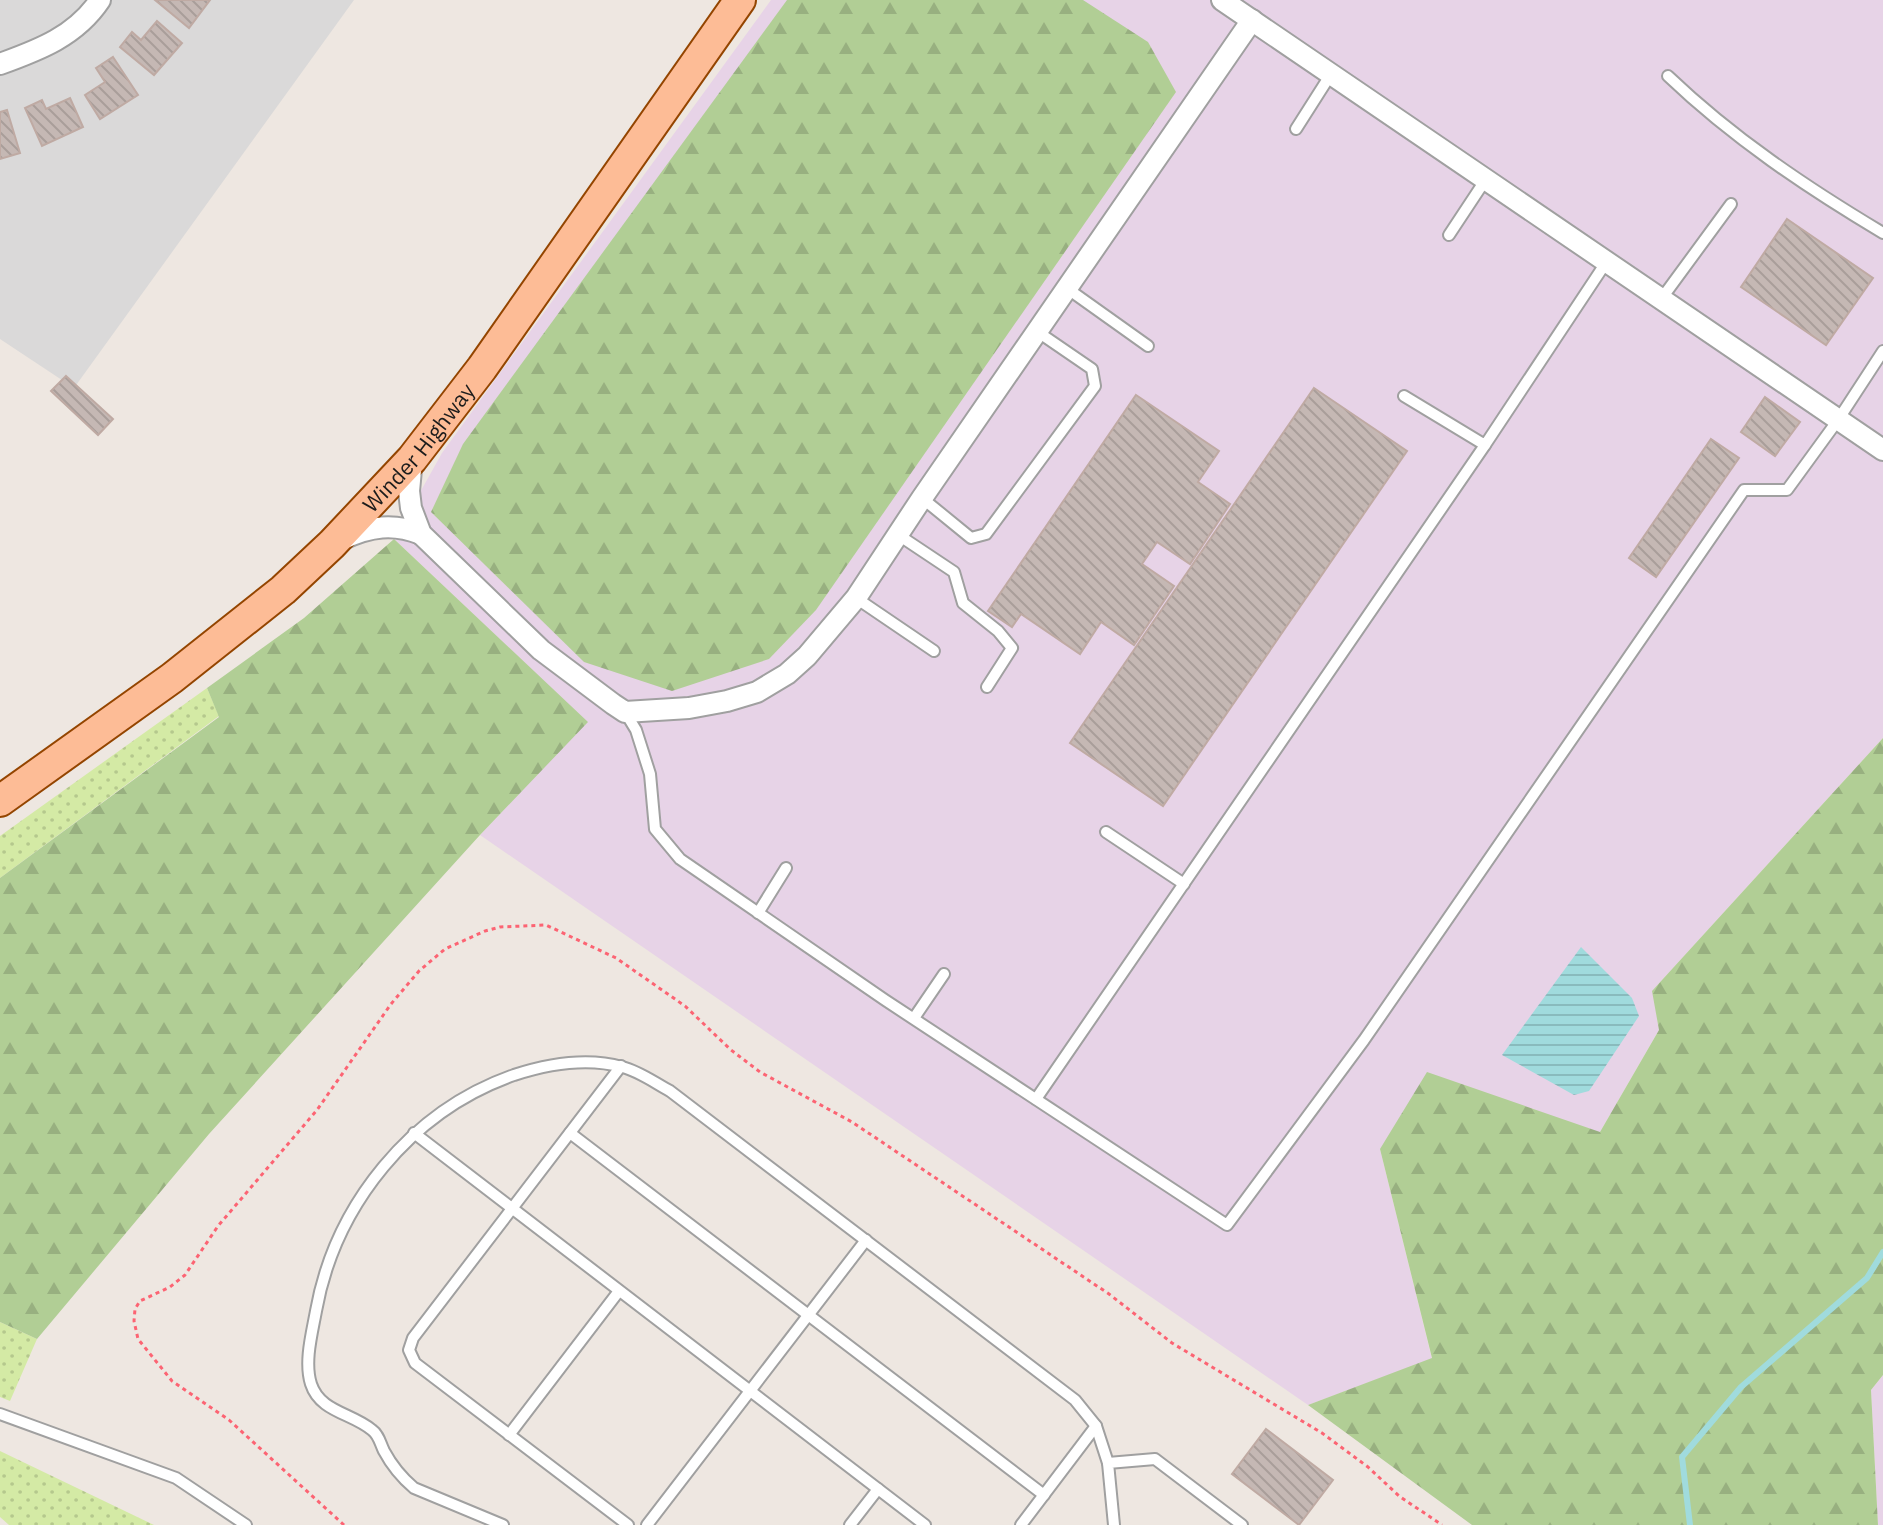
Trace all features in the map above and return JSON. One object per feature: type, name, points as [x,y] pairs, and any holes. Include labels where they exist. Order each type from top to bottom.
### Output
[{"type":"main road","name":"Winder Highway","points":[[0,801],[215,645],[283,590],[332,544],[412,459],[482,368],[740,0]]},
{"type":"street","points":[[0,64],[50,46],[93,10],[100,0]]},
{"type":"street","points":[[1222,0],[1883,450]]},
{"type":"street","points":[[332,544],[374,527],[404,528],[421,534],[541,650],[625,712],[689,708],[757,692],[787,674],[807,656],[856,598],[1252,20]]},
{"type":"street","points":[[412,459],[409,476],[411,508],[421,534]]},
{"type":"lane","points":[[1296,129],[1331,74]]},
{"type":"lane","points":[[1668,76],[1750,148],[1883,233]]},
{"type":"lane","points":[[1449,235],[1486,179]]},
{"type":"lane","points":[[1662,298],[1731,204]]},
{"type":"lane","points":[[1036,1099],[1485,445],[1607,261]]},
{"type":"lane","points":[[1068,289],[1148,346]]},
{"type":"lane","points":[[922,498],[971,538],[986,534],[1095,386],[1092,369],[1038,332]]},
{"type":"lane","points":[[625,712],[636,730],[650,774],[655,829],[680,859],[1227,1225],[1364,1040],[1744,490],[1787,490],[1883,351]]},
{"type":"lane","points":[[1404,396],[1485,445]]},
{"type":"lane","points":[[897,534],[954,572],[963,603],[998,631],[1012,648],[987,687]]},
{"type":"lane","points":[[856,598],[934,651]]},
{"type":"lane","points":[[1106,832],[1184,884]]},
{"type":"lane","points":[[758,913],[786,868]]},
{"type":"lane","points":[[914,1018],[944,974]]},
{"type":"lane","points":[[503,1525],[414,1488],[392,1464],[376,1433],[321,1400],[311,1385],[308,1367],[329,1261],[343,1228],[382,1167],[414,1133],[466,1096],[532,1069],[569,1062],[621,1066],[670,1091],[1075,1400],[1096,1426],[1108,1463],[1114,1525]]},
{"type":"lane","points":[[621,1066],[413,1338],[409,1350],[415,1363],[628,1525]]},
{"type":"lane","points":[[414,1133],[925,1525]]},
{"type":"lane","points":[[570,1133],[1044,1495]]},
{"type":"lane","points":[[647,1525],[866,1240]]},
{"type":"lane","points":[[509,1435],[619,1291]]},
{"type":"lane","points":[[0,1414],[176,1478],[246,1525]]},
{"type":"lane","points":[[1021,1525],[1096,1426]]},
{"type":"lane","points":[[1108,1463],[1155,1459],[1242,1525]]},
{"type":"lane","points":[[850,1525],[878,1489]]},
{"type":"shaded area","points":[[0,0],[354,0],[74,388],[0,339]]},
{"type":"shaded area","points":[[771,0],[1883,0],[1883,738],[1653,990],[1659,1030],[1600,1132],[1380,1149],[1432,1359],[1308,1405],[480,835],[587,722],[394,539],[442,453]]},
{"type":"shaded area","points":[[1883,1375],[1883,1525],[1878,1525],[1871,1390]]},
{"type":"green space","points":[[787,0],[1083,0],[1148,42],[1176,92],[816,610],[769,659],[672,691],[584,662],[431,512],[463,444]]},
{"type":"green space","points":[[394,539],[588,722],[480,835],[209,1134],[37,1339],[0,1322],[0,878],[219,717],[207,688],[304,618]]},
{"type":"green space","points":[[207,688],[219,716],[0,878],[0,836]]},
{"type":"green space","points":[[1883,738],[1883,1375],[1871,1390],[1878,1525],[1472,1525],[1308,1405],[1432,1358],[1380,1149],[1427,1072],[1600,1132],[1659,1030],[1652,991]]},
{"type":"green space","points":[[0,1322],[37,1339],[10,1401],[0,1397]]},
{"type":"green space","points":[[0,1451],[154,1525],[9,1525],[0,1517]]},
{"type":"water","points":[[1581,947],[1632,998],[1639,1016],[1589,1091],[1574,1095],[1502,1055]]},
{"type":"building","points":[[155,0],[210,0],[189,28]]},
{"type":"building","points":[[157,21],[182,43],[154,75],[120,47],[132,32],[141,40]]},
{"type":"building","points":[[113,57],[138,95],[100,119],[85,95],[105,82],[96,68]]},
{"type":"building","points":[[70,98],[83,127],[42,146],[25,108],[42,100],[46,109]]},
{"type":"building","points":[[7,110],[20,153],[0,159],[0,112]]},
{"type":"building","points":[[1787,219],[1873,278],[1826,345],[1741,287]]},
{"type":"building","points":[[66,376],[113,419],[98,435],[51,391]]},
{"type":"building","points":[[1314,388],[1407,451],[1163,806],[1070,743]]},
{"type":"building","points":[[1136,395],[1219,451],[1198,482],[1230,504],[1190,564],[1157,542],[1142,564],[1174,586],[1134,645],[1101,622],[1080,654],[1021,614],[1012,627],[988,611]]},
{"type":"building","points":[[1765,397],[1800,422],[1775,456],[1741,432]]},
{"type":"building","points":[[1711,439],[1739,458],[1656,577],[1629,558]]},
{"type":"building","points":[[1266,1429],[1333,1480],[1299,1525],[1232,1474]]},
{"type":"waterway","points":[[1690,1525],[1682,1457],[1741,1387],[1867,1278],[1883,1252]]}]
